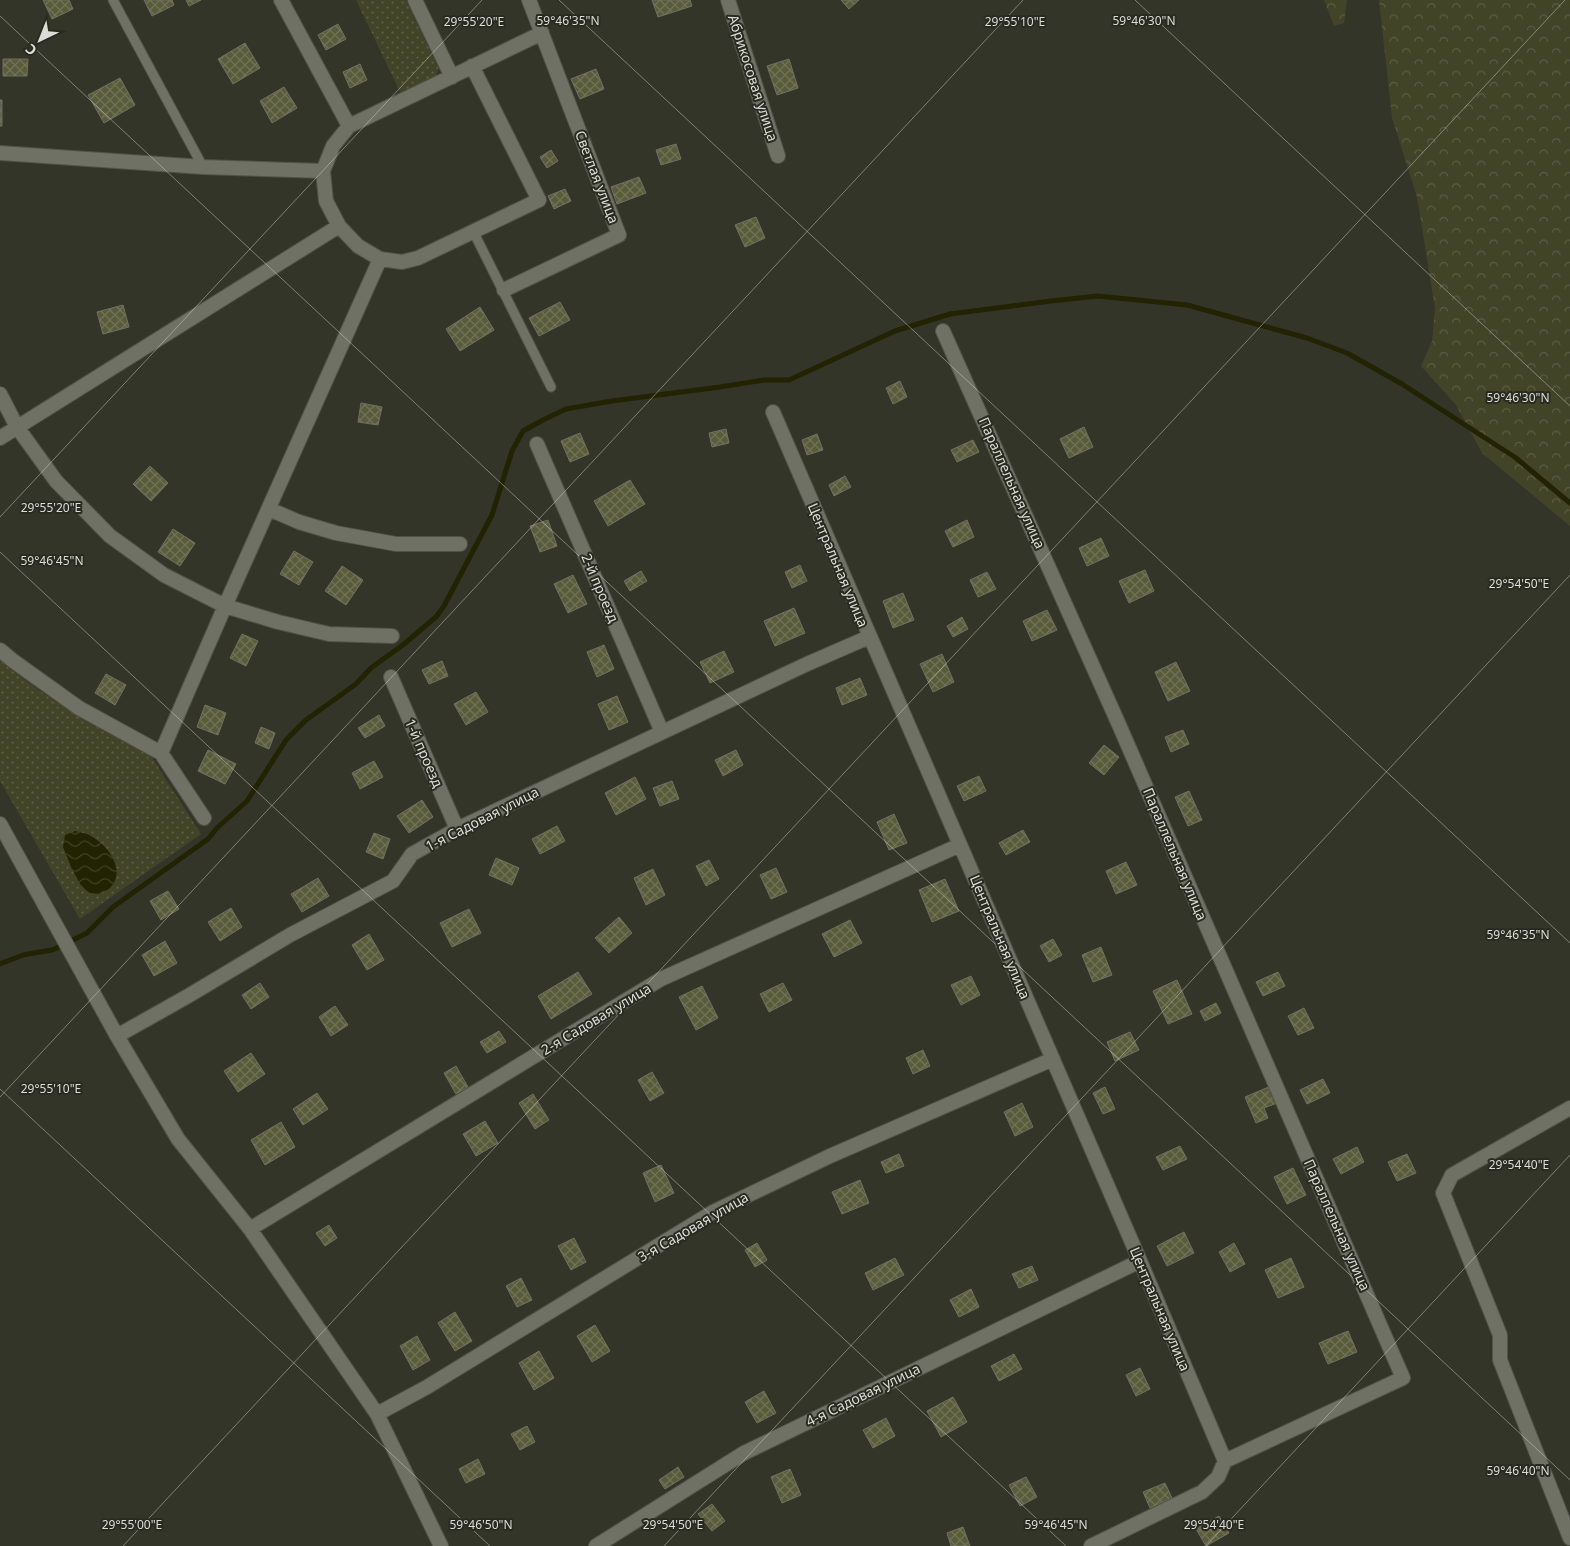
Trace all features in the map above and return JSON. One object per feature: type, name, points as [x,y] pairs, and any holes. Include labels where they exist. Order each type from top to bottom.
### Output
[{"type":"street","points":[[281,0],[349,126]]},
{"type":"street","points":[[415,0],[452,77]]},
{"type":"street","name":"Светлая улица","points":[[504,290],[618,235],[529,0]]},
{"type":"street","name":"Абрикосовая улица","points":[[728,0],[778,156]]},
{"type":"street","points":[[472,66],[539,200],[418,258],[402,262],[380,259],[358,246],[338,226],[326,200],[323,171],[333,146],[349,126],[472,66],[542,33]]},
{"type":"street","points":[[0,152],[203,167],[323,171]]},
{"type":"street","points":[[0,438],[338,226]]},
{"type":"street","points":[[161,753],[380,259]]},
{"type":"street","name":"Параллельная улица","points":[[944,331],[1120,727],[1403,1378],[1225,1462]]},
{"type":"street","points":[[0,394],[17,427],[56,481],[110,536],[164,576],[225,606],[278,622],[329,634],[392,636]]},
{"type":"street","name":"Центральная улица","points":[[773,412],[1225,1462]]},
{"type":"street","name":"2-й проезд","points":[[537,444],[662,732]]},
{"type":"street","points":[[269,509],[299,522],[336,533],[396,544],[460,544]]},
{"type":"street","name":"1-я Садовая улица","points":[[117,1036],[290,935],[392,881],[412,854],[457,829],[807,664],[869,637]]},
{"type":"street","points":[[0,650],[79,708],[161,753],[204,818]]},
{"type":"street","name":"1-й проезд","points":[[391,677],[457,829]]},
{"type":"street","points":[[0,824],[117,1036],[178,1139],[250,1229],[378,1414],[441,1546]]},
{"type":"street","name":"2-я Садовая улица","points":[[250,1229],[662,980],[960,845]]},
{"type":"street","name":"3-я Садовая улица","points":[[378,1414],[427,1387],[713,1212],[830,1156],[1053,1059]]},
{"type":"street","points":[[1570,1108],[1452,1175],[1443,1193],[1500,1335],[1500,1360],[1570,1538]]},
{"type":"street","name":"4-я Садовая улица","points":[[596,1546],[744,1453],[1140,1261]]},
{"type":"street","points":[[1091,1546],[1202,1492],[1218,1477],[1225,1462]]},
{"type":"lane","points":[[112,0],[203,167]]},
{"type":"lane","points":[[473,231],[504,290],[551,388]]},
{"type":"green space","points":[[356,0],[406,0],[439,69],[435,77],[401,94]]},
{"type":"green space","points":[[1324,0],[1347,0],[1344,23],[1334,26]]},
{"type":"green space","points":[[1379,0],[1570,0],[1570,526],[1482,453],[1456,405],[1421,366],[1432,341],[1435,308],[1417,197],[1392,118]]},
{"type":"green space","points":[[0,661],[40,691],[84,720],[151,756],[201,834],[80,919],[0,781]]},
{"type":"water","points":[[75,831],[87,834],[101,843],[116,865],[115,881],[110,888],[100,894],[89,893],[80,884],[63,847],[65,835]]},
{"type":"building","points":[[43,0],[69,0],[73,9],[52,19]]},
{"type":"building","points":[[144,0],[172,0],[174,5],[152,16]]},
{"type":"building","points":[[186,0],[201,0],[189,6]]},
{"type":"building","points":[[652,0],[690,0],[692,6],[658,17]]},
{"type":"building","points":[[841,0],[859,0],[849,9]]},
{"type":"building","points":[[338,24],[346,39],[326,50],[318,35]]},
{"type":"building","points":[[245,43],[260,68],[233,84],[218,59]]},
{"type":"building","points":[[3,59],[28,59],[27,76],[3,76]]},
{"type":"building","points":[[789,59],[798,88],[777,95],[767,66]]},
{"type":"building","points":[[360,64],[367,80],[350,88],[343,72]]},
{"type":"building","points":[[596,69],[604,89],[580,99],[571,79]]},
{"type":"building","points":[[120,78],[135,105],[104,123],[88,95]]},
{"type":"building","points":[[284,87],[297,108],[272,123],[260,101]]},
{"type":"building","points":[[0,100],[2,100],[2,126],[0,126]]},
{"type":"building","points":[[676,144],[681,159],[661,165],[656,150]]},
{"type":"building","points":[[551,150],[558,161],[547,168],[540,157]]},
{"type":"building","points":[[639,177],[646,193],[617,204],[611,187]]},
{"type":"building","points":[[565,189],[571,201],[554,209],[548,196]]},
{"type":"building","points":[[756,217],[765,238],[745,247],[735,225]]},
{"type":"building","points":[[560,302],[570,320],[539,336],[529,318]]},
{"type":"building","points":[[123,305],[129,327],[103,334],[97,312]]},
{"type":"building","points":[[480,307],[494,330],[460,351],[446,329]]},
{"type":"building","points":[[900,381],[907,397],[893,404],[886,388]]},
{"type":"building","points":[[361,403],[382,407],[378,425],[358,422]]},
{"type":"building","points":[[1084,427],[1093,447],[1069,458],[1060,439]]},
{"type":"building","points":[[726,429],[729,443],[712,447],[709,433]]},
{"type":"building","points":[[580,433],[589,454],[570,462],[561,441]]},
{"type":"building","points":[[817,434],[823,450],[807,455],[802,440]]},
{"type":"building","points":[[973,440],[979,452],[957,462],[951,450]]},
{"type":"building","points":[[150,466],[168,483],[151,501],[133,484]]},
{"type":"building","points":[[845,476],[851,487],[834,496],[829,485]]},
{"type":"building","points":[[630,480],[645,504],[608,526],[594,501]]},
{"type":"building","points":[[548,520],[557,546],[540,552],[530,526]]},
{"type":"building","points":[[967,520],[974,537],[953,547],[945,531]]},
{"type":"building","points":[[173,529],[195,543],[180,566],[158,552]]},
{"type":"building","points":[[1101,538],[1109,556],[1087,566],[1079,548]]},
{"type":"building","points":[[294,551],[313,562],[299,585],[280,574]]},
{"type":"building","points":[[800,565],[807,581],[792,588],[785,572]]},
{"type":"building","points":[[342,566],[363,580],[346,605],[325,591]]},
{"type":"building","points":[[1145,570],[1154,591],[1129,603],[1119,581]]},
{"type":"building","points":[[641,571],[647,581],[630,591],[624,581]]},
{"type":"building","points":[[987,572],[996,589],[978,597],[970,580]]},
{"type":"building","points":[[573,575],[587,604],[568,613],[554,584]]},
{"type":"building","points":[[903,593],[914,620],[893,628],[883,601]]},
{"type":"building","points":[[794,608],[805,633],[775,646],[764,621]]},
{"type":"building","points":[[1047,610],[1057,630],[1032,641],[1023,621]]},
{"type":"building","points":[[962,617],[968,629],[953,637],[947,626]]},
{"type":"building","points":[[242,634],[258,641],[246,666],[230,658]]},
{"type":"building","points":[[604,645],[614,669],[597,677],[587,652]]},
{"type":"building","points":[[724,651],[734,672],[710,683],[700,662]]},
{"type":"building","points":[[942,654],[954,682],[933,692],[920,664]]},
{"type":"building","points":[[442,661],[448,676],[429,684],[422,670]]},
{"type":"building","points":[[1176,662],[1190,691],[1168,701],[1155,672]]},
{"type":"building","points":[[106,674],[126,685],[115,705],[95,693]]},
{"type":"building","points":[[860,678],[867,695],[842,705],[836,688]]},
{"type":"building","points":[[476,692],[488,712],[466,725],[454,704]]},
{"type":"building","points":[[617,696],[628,722],[609,730],[598,704]]},
{"type":"building","points":[[205,705],[226,713],[218,735],[197,727]]},
{"type":"building","points":[[379,715],[385,726],[365,738],[358,728]]},
{"type":"building","points":[[261,727],[275,733],[269,749],[255,743]]},
{"type":"building","points":[[1183,730],[1189,744],[1171,752],[1165,737]]},
{"type":"building","points":[[1104,745],[1119,757],[1104,775],[1089,763]]},
{"type":"building","points":[[208,750],[236,764],[225,784],[198,771]]},
{"type":"building","points":[[736,750],[743,765],[723,776],[715,760]]},
{"type":"building","points":[[374,761],[383,777],[360,789],[352,773]]},
{"type":"building","points":[[979,776],[986,791],[964,801],[957,786]]},
{"type":"building","points":[[635,777],[646,799],[616,815],[605,793]]},
{"type":"building","points":[[672,781],[679,799],[660,806],[653,788]]},
{"type":"building","points":[[1189,791],[1202,820],[1188,826],[1175,797]]},
{"type":"building","points":[[422,800],[433,817],[409,833],[397,816]]},
{"type":"building","points":[[894,814],[907,843],[889,850],[877,822]]},
{"type":"building","points":[[557,826],[565,841],[540,854],[532,839]]},
{"type":"building","points":[[1023,830],[1030,842],[1006,855],[999,843]]},
{"type":"building","points":[[374,833],[390,839],[383,859],[366,852]]},
{"type":"building","points":[[496,858],[519,868],[512,885],[489,875]]},
{"type":"building","points":[[709,860],[719,879],[706,886],[696,866]]},
{"type":"building","points":[[1126,862],[1137,885],[1116,894],[1106,871]]},
{"type":"building","points":[[776,868],[787,892],[771,899],[760,875]]},
{"type":"building","points":[[653,869],[665,895],[646,905],[634,878]]},
{"type":"building","points":[[318,878],[329,896],[302,912],[291,894]]},
{"type":"building","points":[[945,879],[959,911],[932,922],[919,890]]},
{"type":"building","points":[[168,891],[179,909],[161,920],[150,901]]},
{"type":"building","points":[[231,908],[242,927],[220,941],[208,922]]},
{"type":"building","points":[[469,909],[481,933],[452,947],[440,923]]},
{"type":"building","points":[[619,917],[632,933],[609,953],[595,938]]},
{"type":"building","points":[[850,920],[862,943],[834,957],[822,934]]},
{"type":"building","points":[[369,934],[384,960],[367,970],[352,945]]},
{"type":"building","points":[[1053,939],[1062,955],[1049,962],[1040,946]]},
{"type":"building","points":[[165,941],[177,963],[154,976],[142,955]]},
{"type":"building","points":[[1101,947],[1112,975],[1093,982],[1082,955]]},
{"type":"building","points":[[578,972],[592,994],[551,1019],[538,996]]},
{"type":"building","points":[[1278,972],[1285,986],[1263,996],[1256,982]]},
{"type":"building","points":[[971,976],[980,995],[961,1005],[951,985]]},
{"type":"building","points":[[1177,980],[1192,1014],[1168,1024],[1153,991]]},
{"type":"building","points":[[260,983],[269,997],[251,1009],[242,995]]},
{"type":"building","points":[[783,983],[792,1000],[769,1012],[760,994]]},
{"type":"building","points":[[702,986],[718,1018],[696,1030],[679,997]]},
{"type":"building","points":[[1216,1003],[1221,1013],[1205,1021],[1200,1011]]},
{"type":"building","points":[[335,1006],[348,1025],[331,1036],[319,1017]]},
{"type":"building","points":[[1304,1008],[1314,1028],[1298,1035],[1288,1016]]},
{"type":"building","points":[[499,1031],[506,1042],[487,1053],[480,1042]]},
{"type":"building","points":[[1130,1032],[1139,1050],[1115,1061],[1107,1042]]},
{"type":"building","points":[[923,1050],[930,1066],[913,1074],[906,1058]]},
{"type":"building","points":[[251,1053],[265,1074],[238,1092],[224,1071]]},
{"type":"building","points":[[456,1066],[468,1087],[456,1094],[444,1073]]},
{"type":"building","points":[[652,1072],[664,1093],[650,1101],[638,1080]]},
{"type":"building","points":[[1323,1079],[1330,1093],[1307,1104],[1300,1090]]},
{"type":"building","points":[[1271,1086],[1277,1103],[1264,1108],[1268,1118],[1256,1123],[1245,1097]]},
{"type":"building","points":[[1105,1087],[1115,1109],[1103,1114],[1093,1093]]},
{"type":"building","points":[[317,1093],[328,1109],[303,1125],[293,1109]]},
{"type":"building","points":[[533,1094],[549,1120],[535,1129],[519,1103]]},
{"type":"building","points":[[1022,1103],[1033,1127],[1015,1136],[1004,1112]]},
{"type":"building","points":[[485,1121],[498,1143],[476,1156],[463,1134]]},
{"type":"building","points":[[281,1122],[295,1147],[265,1165],[251,1140]]},
{"type":"building","points":[[1180,1146],[1187,1159],[1163,1170],[1156,1157]]},
{"type":"building","points":[[1357,1147],[1364,1162],[1341,1174],[1333,1159]]},
{"type":"building","points":[[899,1154],[904,1166],[886,1173],[881,1162]]},
{"type":"building","points":[[1407,1154],[1416,1173],[1397,1181],[1388,1162]]},
{"type":"building","points":[[661,1165],[674,1193],[655,1202],[643,1173]]},
{"type":"building","points":[[1293,1168],[1306,1195],[1287,1204],[1274,1177]]},
{"type":"building","points":[[860,1180],[869,1203],[842,1214],[832,1192]]},
{"type":"building","points":[[329,1225],[337,1238],[325,1246],[316,1233]]},
{"type":"building","points":[[1184,1232],[1194,1253],[1167,1266],[1157,1246]]},
{"type":"building","points":[[574,1238],[586,1262],[571,1270],[558,1246]]},
{"type":"building","points":[[757,1243],[767,1260],[755,1267],[745,1250]]},
{"type":"building","points":[[1234,1243],[1245,1264],[1230,1272],[1219,1252]]},
{"type":"building","points":[[895,1258],[904,1275],[873,1290],[865,1273]]},
{"type":"building","points":[[1291,1258],[1304,1287],[1278,1298],[1265,1270]]},
{"type":"building","points":[[1032,1266],[1038,1280],[1019,1288],[1012,1274]]},
{"type":"building","points":[[521,1278],[532,1300],[517,1307],[506,1286]]},
{"type":"building","points":[[971,1289],[979,1307],[959,1317],[950,1300]]},
{"type":"building","points":[[455,1312],[472,1341],[455,1351],[438,1323]]},
{"type":"building","points":[[595,1325],[610,1351],[592,1362],[577,1336]]},
{"type":"building","points":[[1348,1331],[1357,1352],[1328,1364],[1319,1343]]},
{"type":"building","points":[[417,1336],[430,1360],[413,1370],[400,1346]]},
{"type":"building","points":[[539,1351],[554,1378],[534,1390],[519,1363]]},
{"type":"building","points":[[1014,1354],[1022,1369],[999,1381],[991,1366]]},
{"type":"building","points":[[1140,1368],[1150,1389],[1136,1396],[1126,1375]]},
{"type":"building","points":[[764,1391],[776,1413],[757,1423],[745,1402]]},
{"type":"building","points":[[953,1397],[967,1422],[941,1437],[927,1411]]},
{"type":"building","points":[[886,1418],[895,1436],[873,1448],[863,1430]]},
{"type":"building","points":[[527,1426],[535,1442],[520,1450],[511,1434]]},
{"type":"building","points":[[478,1459],[485,1474],[466,1483],[459,1469]]},
{"type":"building","points":[[678,1467],[684,1477],[665,1489],[659,1480]]},
{"type":"building","points":[[790,1469],[801,1495],[782,1503],[771,1477]]},
{"type":"building","points":[[1026,1477],[1037,1497],[1020,1506],[1009,1485]]},
{"type":"building","points":[[1165,1483],[1172,1498],[1150,1508],[1143,1492]]},
{"type":"building","points":[[712,1504],[725,1521],[712,1531],[698,1514]]},
{"type":"building","points":[[1219,1516],[1229,1533],[1206,1546],[1196,1529]]},
{"type":"building","points":[[963,1527],[970,1546],[951,1546],[947,1533]]},
{"type":"waterway","points":[[71,941],[87,933],[113,907],[208,839],[217,828],[247,801],[286,740],[306,720],[356,684],[371,668],[436,617],[444,606],[492,515],[512,451],[523,431],[566,409],[764,380],[789,380],[895,331],[950,314],[1098,296],[1187,305],[1307,338],[1347,353],[1402,384],[1516,458],[1570,503]]},
{"type":"waterway","points":[[0,964],[23,955],[59,947]]}]
